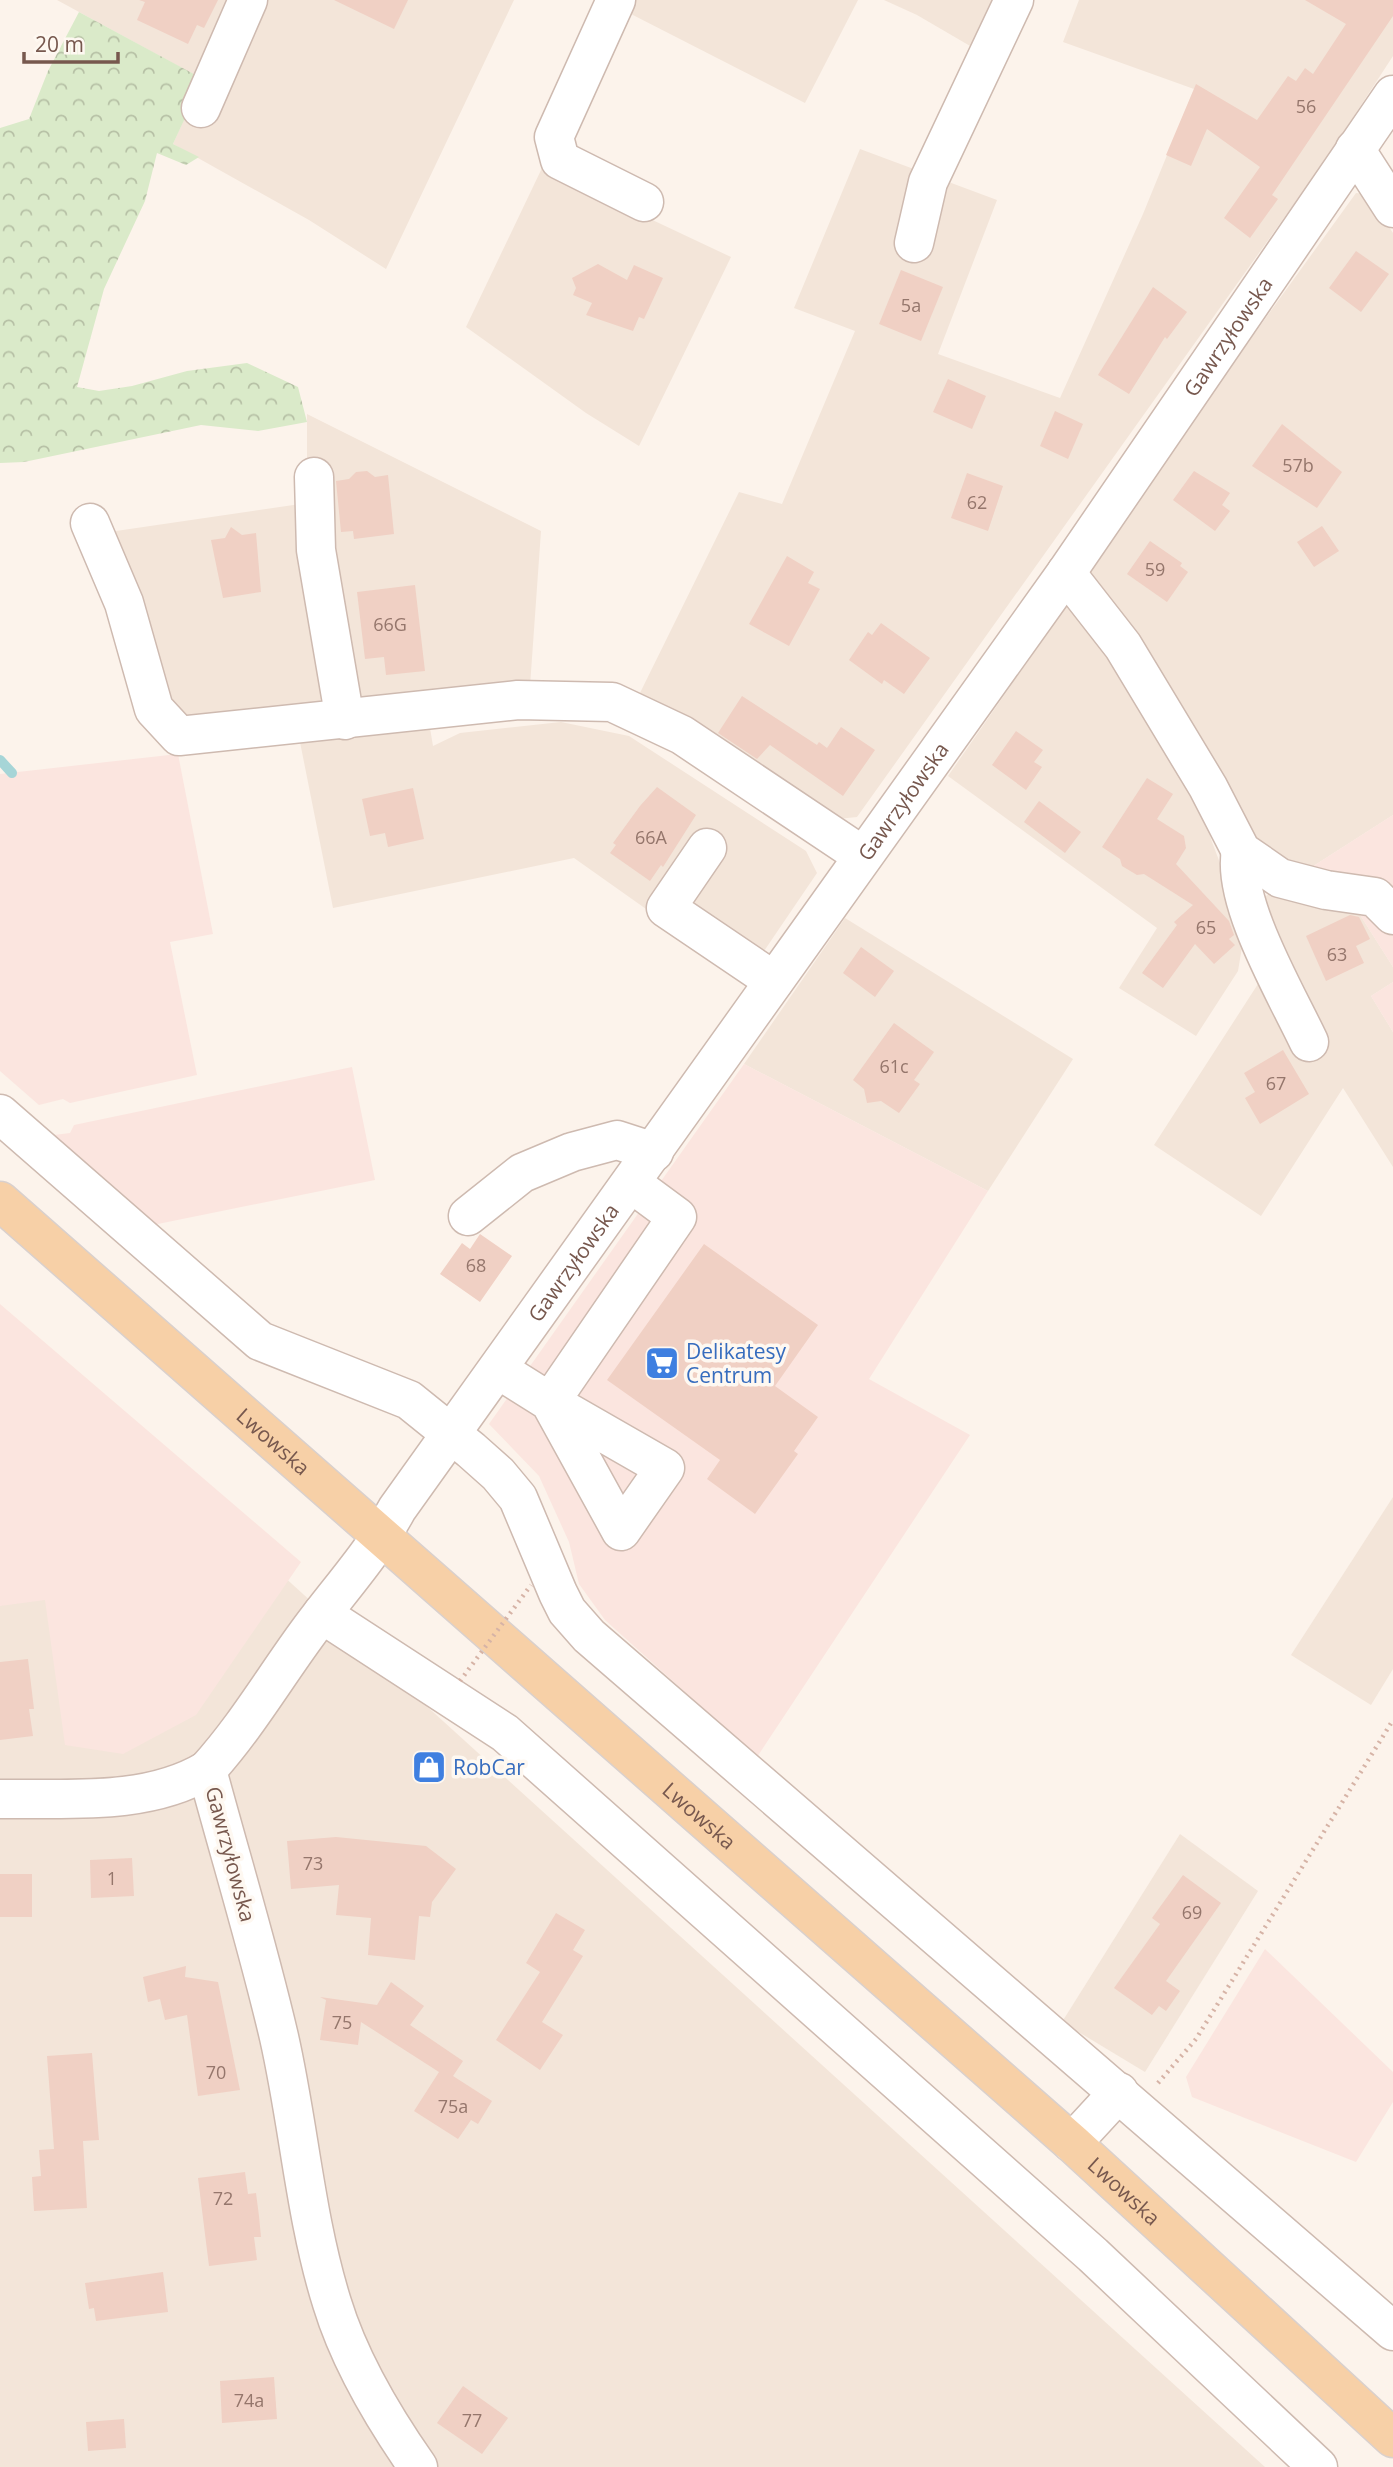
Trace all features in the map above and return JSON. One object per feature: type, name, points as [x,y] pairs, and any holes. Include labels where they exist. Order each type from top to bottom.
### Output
[{"type":"main road","name":"Lwowska","points":[[0,1200],[1072,2143],[1393,2438]]},
{"type":"street","points":[[201,108],[248,0]]},
{"type":"street","points":[[616,0],[554,137],[555,150],[560,160],[644,202]]},
{"type":"street","points":[[914,243],[928,182],[1014,0]]},
{"type":"street","name":"Gawrzyłowska","points":[[418,2467],[399,2440],[353,2356],[332,2303],[319,2252],[279,2036],[207,1770],[231,1744],[322,1614],[383,1535],[397,1509],[499,1370],[1066,573],[1393,94]]},
{"type":"street","points":[[1355,149],[1393,208]]},
{"type":"street","points":[[314,477],[316,550],[345,720]]},
{"type":"street","points":[[90,523],[124,603],[154,709],[179,736],[518,700],[612,702],[682,735],[863,856]]},
{"type":"street","points":[[1066,573],[1123,646],[1208,787],[1241,851],[1280,878],[1326,890],[1375,897],[1393,915]]},
{"type":"street","points":[[707,848],[666,908],[774,981]]},
{"type":"street","points":[[1241,851],[1238,868],[1245,902],[1309,1042]]},
{"type":"street","points":[[0,1114],[260,1341],[409,1400],[453,1434],[498,1475],[518,1498],[567,1611],[589,1636],[1393,2331]]},
{"type":"street","points":[[468,1216],[522,1174],[572,1152],[617,1140],[654,1152]]},
{"type":"street","points":[[499,1370],[550,1402],[677,1217],[632,1183]]},
{"type":"street","points":[[322,1614],[505,1733],[1093,2255],[1318,2467]]},
{"type":"street","points":[[0,1800],[121,1796],[167,1788],[207,1770]]},
{"type":"street","points":[[1072,2143],[1127,2099]]},
{"type":"path","points":[[460,1681],[531,1585]]},
{"type":"path","points":[[1127,2099],[1196,2039],[1393,1720]]},
{"type":"shaded area","points":[[57,0],[514,0],[386,269],[309,220],[173,144],[202,79]]},
{"type":"shaded area","points":[[635,0],[858,0],[805,103],[629,13]]},
{"type":"shaded area","points":[[884,0],[1000,0],[977,50],[917,15]]},
{"type":"shaded area","points":[[1079,0],[1393,0],[1393,56],[1326,159],[857,817],[828,820],[638,697],[739,492],[782,504],[855,331],[794,308],[860,149],[997,200],[938,354],[1060,398],[1143,214],[1194,89],[1063,42]]},
{"type":"shaded area","points":[[542,168],[731,257],[639,446],[586,413],[466,327]]},
{"type":"shaded area","points":[[1356,193],[1367,194],[1393,233],[1393,815],[1304,872],[1350,899],[1393,967],[1393,982],[1371,996],[1393,1032],[1393,1167],[1343,1088],[1261,1216],[1154,1145],[1278,953],[1255,903],[1303,872],[1264,856],[1094,585],[1091,572],[1239,355]]},
{"type":"shaded area","points":[[307,414],[541,531],[530,686],[362,705],[325,693],[313,711],[190,727],[171,710],[116,554],[116,531],[307,503]]},
{"type":"shaded area","points":[[1071,599],[1194,782],[1212,842],[1245,929],[1238,971],[1196,1036],[1119,988],[1157,928],[948,776]]},
{"type":"shaded area","points":[[429,722],[433,746],[460,733],[561,722],[629,736],[806,851],[817,873],[745,979],[574,858],[333,908],[299,737]]},
{"type":"shaded area","points":[[178,754],[213,934],[170,942],[197,1075],[70,1103],[63,1099],[39,1105],[0,1071],[0,774]]},
{"type":"shaded area","points":[[1393,815],[1393,967],[1350,899],[1331,910],[1304,872]]},
{"type":"shaded area","points":[[845,918],[1073,1059],[988,1191],[744,1064]]},
{"type":"shaded area","points":[[1393,982],[1393,1032],[1371,996]]},
{"type":"shaded area","points":[[744,1064],[988,1191],[869,1379],[970,1435],[757,1757],[605,1620],[579,1584],[569,1542],[539,1476],[489,1424]]},
{"type":"shaded area","points":[[352,1067],[375,1180],[148,1226],[46,1136],[70,1133],[74,1125]]},
{"type":"shaded area","points":[[0,1304],[301,1562],[196,1715],[123,1754],[65,1745],[45,1600],[0,1606]]},
{"type":"shaded area","points":[[0,1319],[1265,2467],[0,2467]]},
{"type":"shaded area","points":[[1393,1497],[1393,1669],[1371,1705],[1291,1655]]},
{"type":"shaded area","points":[[1180,1834],[1258,1891],[1145,2072],[1062,2022]]},
{"type":"shaded area","points":[[1265,1949],[1393,2072],[1393,2102],[1356,2162],[1192,2097],[1186,2077]]},
{"type":"green space","points":[[79,12],[203,79],[173,144],[199,157],[186,165],[157,153],[145,201],[104,289],[77,387],[99,391],[132,386],[187,371],[247,363],[298,387],[307,422],[258,431],[201,425],[24,462],[0,463],[0,128],[29,119],[48,71]]},
{"type":"building","points":[[139,0],[218,0],[204,28],[197,25],[188,44],[137,20],[145,2]]},
{"type":"building","points":[[334,0],[408,0],[394,29]]},
{"type":"building","points":[[1305,0],[1393,0],[1393,16],[1272,195],[1278,199],[1250,238],[1224,218],[1260,167],[1207,129],[1191,166],[1166,155],[1196,84],[1257,120],[1288,76],[1296,81],[1305,68],[1313,74],[1346,24]]},
{"type":"building","points":[[1356,251],[1389,274],[1361,312],[1329,288]]},
{"type":"building","points":[[598,264],[627,280],[634,265],[663,278],[644,319],[639,317],[633,331],[586,315],[592,303],[573,295],[576,288],[572,278]]},
{"type":"building","points":[[901,270],[943,287],[921,341],[879,324]]},
{"type":"building","points":[[1153,287],[1187,312],[1167,339],[1165,337],[1129,394],[1098,375]]},
{"type":"building","points":[[948,379],[986,396],[972,429],[933,412]]},
{"type":"building","points":[[1055,411],[1083,424],[1068,459],[1040,446]]},
{"type":"building","points":[[1282,424],[1342,472],[1317,508],[1252,466]]},
{"type":"building","points":[[367,471],[375,477],[388,475],[394,534],[354,539],[353,531],[341,532],[336,481],[349,479],[356,472]]},
{"type":"building","points":[[1194,471],[1230,493],[1222,505],[1230,511],[1215,531],[1173,500]]},
{"type":"building","points":[[967,473],[1003,486],[988,531],[951,518]]},
{"type":"building","points":[[1322,526],[1339,551],[1314,567],[1297,542]]},
{"type":"building","points":[[231,527],[242,535],[256,533],[261,592],[223,598],[211,540],[225,538]]},
{"type":"building","points":[[1150,541],[1182,563],[1180,566],[1188,572],[1167,602],[1127,574]]},
{"type":"building","points":[[787,556],[814,572],[808,583],[820,589],[789,646],[749,624]]},
{"type":"building","points":[[415,585],[425,671],[386,675],[384,657],[365,659],[357,592]]},
{"type":"building","points":[[881,623],[930,658],[904,694],[884,680],[882,684],[849,660],[868,632],[872,635]]},
{"type":"building","points":[[742,696],[817,745],[819,742],[827,748],[841,727],[875,750],[843,796],[770,745],[757,759],[718,733]]},
{"type":"building","points":[[1016,731],[1043,750],[1034,762],[1042,767],[1026,790],[992,765]]},
{"type":"building","points":[[1147,778],[1173,794],[1157,819],[1184,836],[1186,848],[1176,864],[1229,921],[1234,935],[1229,939],[1235,945],[1214,964],[1195,944],[1163,988],[1142,973],[1177,925],[1174,922],[1193,905],[1144,874],[1137,875],[1122,866],[1120,859],[1102,847]]},
{"type":"building","points":[[657,787],[696,815],[663,867],[661,865],[650,881],[610,853],[616,845],[613,843]]},
{"type":"building","points":[[413,788],[424,839],[388,847],[385,833],[370,836],[362,799]]},
{"type":"building","points":[[1039,801],[1081,832],[1065,853],[1024,822]]},
{"type":"building","points":[[1350,915],[1359,917],[1370,939],[1356,946],[1364,963],[1326,981],[1306,936]]},
{"type":"building","points":[[861,947],[894,971],[875,997],[843,973]]},
{"type":"building","points":[[894,1023],[934,1052],[914,1080],[920,1084],[899,1113],[881,1101],[867,1103],[864,1089],[853,1080]]},
{"type":"building","points":[[1283,1050],[1309,1094],[1260,1124],[1245,1098],[1255,1092],[1244,1073]]},
{"type":"building","points":[[480,1234],[512,1256],[480,1302],[440,1274],[462,1243],[470,1249]]},
{"type":"building","points":[[704,1244],[818,1325],[775,1386],[818,1417],[794,1451],[798,1454],[755,1514],[707,1479],[720,1460],[607,1380]]},
{"type":"building","points":[[28,1659],[34,1709],[29,1709],[33,1736],[0,1740],[0,1662]]},
{"type":"building","points":[[336,1837],[426,1846],[456,1869],[432,1902],[430,1917],[419,1916],[415,1960],[368,1955],[371,1918],[336,1915],[339,1885],[291,1889],[287,1841]]},
{"type":"building","points":[[132,1858],[134,1896],[91,1898],[90,1860]]},
{"type":"building","points":[[0,1874],[32,1874],[32,1917],[0,1917]]},
{"type":"building","points":[[1183,1875],[1221,1903],[1166,1981],[1180,1991],[1166,2011],[1159,2006],[1152,2015],[1114,1988],[1160,1924],[1152,1918]]},
{"type":"building","points":[[556,1913],[585,1930],[573,1950],[583,1956],[542,2022],[563,2035],[540,2070],[496,2040],[540,1972],[526,1963]]},
{"type":"building","points":[[186,1966],[185,1977],[218,1982],[240,2090],[198,2096],[187,2015],[165,2020],[160,1999],[148,2002],[143,1977]]},
{"type":"building","points":[[391,1982],[424,2006],[410,2025],[463,2061],[453,2076],[492,2101],[478,2124],[471,2120],[458,2139],[414,2111],[439,2072],[361,2022],[358,2045],[320,2040],[326,2000],[320,1997],[377,2005]]},
{"type":"building","points":[[92,2053],[99,2140],[83,2141],[87,2208],[34,2211],[32,2177],[41,2176],[39,2150],[54,2149],[47,2056]]},
{"type":"building","points":[[245,2172],[248,2194],[256,2193],[261,2237],[254,2237],[257,2260],[209,2266],[198,2178]]},
{"type":"building","points":[[163,2272],[168,2312],[96,2321],[94,2308],[89,2309],[85,2283]]},
{"type":"building","points":[[274,2377],[277,2419],[222,2423],[220,2381]]},
{"type":"building","points":[[463,2386],[508,2418],[482,2454],[437,2423]]},
{"type":"building","points":[[124,2419],[126,2448],[88,2451],[86,2422]]},
{"type":"waterway","points":[[0,760],[12,773]]},
{"type":"place","name":"Delikatesy Centrum","points":[[662,1363]]},
{"type":"place","name":"RobCar","points":[[429,1767]]}]
